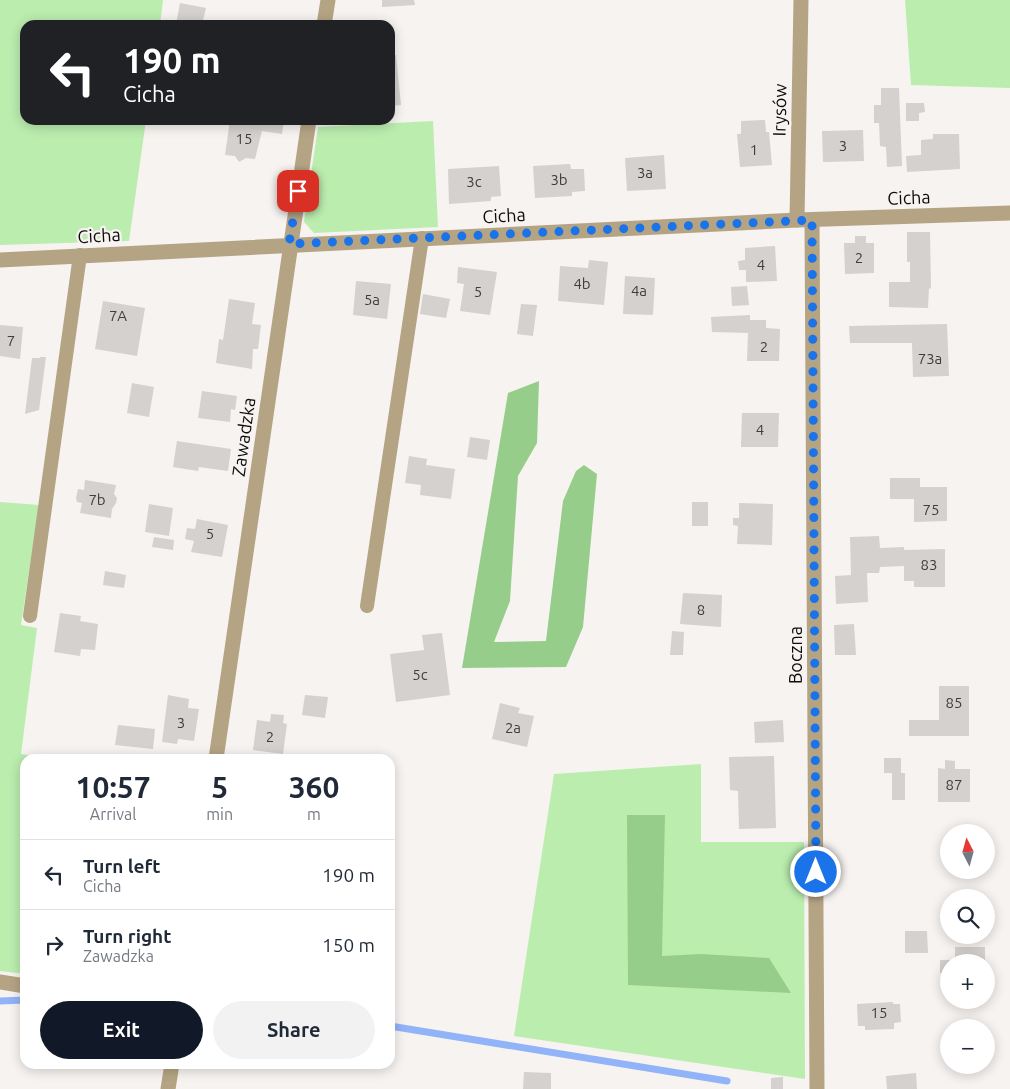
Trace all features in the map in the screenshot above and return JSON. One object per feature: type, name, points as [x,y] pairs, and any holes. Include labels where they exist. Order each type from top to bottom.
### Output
[{"type":"street","points":[[325,20],[328,0]]},
{"type":"street","name":"Irysów","points":[[797,220],[801,0]]},
{"type":"street","name":"Zawadzka","points":[[217,754],[289,244],[308,125]]},
{"type":"street","name":"Cicha","points":[[0,260],[797,220],[1010,213]]},
{"type":"street","name":"Boczna","points":[[812,220],[817,1089]]},
{"type":"street","points":[[0,982],[20,985]]},
{"type":"street","points":[[168,1089],[171,1069]]},
{"type":"lane","points":[[367,606],[422,238]]},
{"type":"lane","points":[[30,616],[80,255]]},
{"type":"green space","points":[[0,0],[163,0],[161,20],[20,20],[20,125],[145,125],[129,241],[0,245]]},
{"type":"green space","points":[[905,0],[1010,0],[1010,88],[911,85]]},
{"type":"green space","points":[[433,121],[438,227],[314,233],[304,222],[318,127],[395,125],[395,123]]},
{"type":"green space","points":[[539,381],[537,443],[518,476],[510,601],[494,642],[546,641],[563,501],[576,471],[584,465],[597,474],[583,627],[566,667],[462,668],[508,393]]},
{"type":"green space","points":[[0,502],[39,505],[21,625],[37,628],[20,754],[20,973],[0,971]]},
{"type":"green space","points":[[701,764],[701,842],[804,842],[805,1079],[514,1036],[554,774]]},
{"type":"green space","points":[[627,815],[665,815],[662,956],[701,954],[769,958],[791,993],[628,985]]},
{"type":"building","points":[[382,0],[414,0],[415,5],[382,7]]},
{"type":"building","points":[[180,3],[206,8],[203,20],[177,20]]},
{"type":"building","points":[[395,55],[401,105],[395,106]]},
{"type":"building","points":[[881,88],[899,88],[902,166],[887,167],[886,147],[880,146],[879,123],[874,123],[874,105],[881,105]]},
{"type":"building","points":[[906,103],[924,103],[925,112],[919,113],[919,121],[906,121]]},
{"type":"building","points":[[765,120],[766,132],[769,132],[772,165],[740,167],[737,134],[741,134],[741,121]]},
{"type":"building","points":[[229,125],[283,125],[282,134],[262,131],[255,159],[246,158],[239,162],[235,156],[225,155]]},
{"type":"building","points":[[863,130],[864,161],[823,162],[822,131]]},
{"type":"building","points":[[933,134],[959,134],[960,169],[907,172],[906,156],[921,155],[921,140],[933,139]]},
{"type":"building","points":[[664,155],[666,189],[627,191],[625,158]]},
{"type":"building","points":[[570,164],[571,169],[584,169],[585,191],[572,192],[572,196],[535,198],[533,166]]},
{"type":"building","points":[[499,166],[501,196],[491,197],[491,201],[449,204],[448,169]]},
{"type":"building","points":[[907,232],[930,232],[931,289],[929,288],[928,308],[889,307],[889,282],[910,282],[910,262],[907,262]]},
{"type":"building","points":[[855,236],[866,236],[866,243],[874,243],[874,273],[845,274],[844,243],[855,243]]},
{"type":"building","points":[[775,246],[777,281],[746,282],[746,270],[739,270],[738,261],[745,260],[745,248]]},
{"type":"building","points":[[589,260],[608,262],[604,305],[558,301],[560,266],[588,268]]},
{"type":"building","points":[[458,267],[497,272],[490,315],[460,311],[464,284],[457,283]]},
{"type":"building","points":[[625,276],[655,278],[653,315],[623,314]]},
{"type":"building","points":[[356,281],[391,284],[387,319],[353,315]]},
{"type":"building","points":[[747,286],[749,305],[732,306],[731,287]]},
{"type":"building","points":[[423,294],[450,299],[446,318],[420,314]]},
{"type":"building","points":[[229,299],[255,303],[252,324],[261,325],[258,349],[253,349],[252,369],[216,363],[219,339],[223,340]]},
{"type":"building","points":[[103,301],[145,308],[137,356],[95,349]]},
{"type":"building","points":[[521,304],[537,305],[533,336],[517,334]]},
{"type":"building","points":[[750,315],[750,320],[766,320],[766,328],[780,329],[779,361],[747,361],[748,333],[712,332],[711,317]]},
{"type":"building","points":[[947,324],[949,376],[913,377],[912,343],[850,343],[849,326]]},
{"type":"building","points":[[0,325],[23,327],[20,359],[0,356]]},
{"type":"building","points":[[46,357],[39,410],[25,414],[32,358]]},
{"type":"building","points":[[132,383],[154,387],[149,417],[127,413]]},
{"type":"building","points":[[202,391],[237,396],[235,410],[231,409],[230,422],[198,418]]},
{"type":"building","points":[[742,413],[779,413],[778,447],[741,447]]},
{"type":"building","points":[[470,437],[490,440],[487,460],[467,457]]},
{"type":"building","points":[[177,441],[231,449],[228,471],[199,467],[198,471],[173,467]]},
{"type":"building","points":[[409,456],[427,459],[426,465],[455,469],[451,499],[420,495],[421,485],[405,483]]},
{"type":"building","points":[[890,478],[920,478],[920,487],[947,487],[947,521],[914,522],[914,499],[890,499]]},
{"type":"building","points":[[85,480],[116,485],[114,494],[117,498],[112,509],[111,518],[80,513],[82,503],[77,502],[76,498],[78,489],[84,490]]},
{"type":"building","points":[[692,502],[708,502],[708,526],[692,526]]},
{"type":"building","points":[[739,503],[773,504],[772,545],[737,544],[738,526],[733,525],[733,518],[739,518]]},
{"type":"building","points":[[149,504],[173,508],[169,536],[145,532]]},
{"type":"building","points":[[197,519],[228,525],[222,557],[191,552],[194,541],[185,539],[187,528],[195,529]]},
{"type":"building","points":[[879,536],[880,548],[904,547],[904,550],[945,549],[945,587],[914,587],[914,581],[904,581],[904,566],[880,567],[879,573],[867,573],[868,602],[836,604],[835,576],[851,575],[850,537]]},
{"type":"building","points":[[154,537],[174,540],[173,550],[152,547]]},
{"type":"building","points":[[105,571],[126,575],[124,588],[103,585]]},
{"type":"building","points":[[683,593],[722,595],[721,627],[680,624]]},
{"type":"building","points":[[60,613],[81,616],[80,621],[98,624],[95,650],[81,649],[80,656],[54,652]]},
{"type":"building","points":[[854,624],[856,655],[835,655],[834,625]]},
{"type":"building","points":[[672,631],[684,632],[683,655],[670,655]]},
{"type":"building","points":[[442,633],[450,695],[396,702],[390,654],[424,650],[422,635]]},
{"type":"building","points":[[939,686],[969,686],[969,736],[909,736],[909,720],[939,720]]},
{"type":"building","points":[[168,695],[189,699],[188,708],[199,709],[194,741],[178,739],[177,744],[162,742]]},
{"type":"building","points":[[305,695],[328,697],[325,718],[302,715]]},
{"type":"building","points":[[500,703],[520,708],[518,713],[534,716],[527,747],[492,739]]},
{"type":"building","points":[[271,714],[284,715],[283,723],[287,724],[283,754],[253,750],[257,720],[270,722]]},
{"type":"building","points":[[783,720],[784,742],[755,743],[754,722]]},
{"type":"building","points":[[118,725],[155,729],[153,749],[115,745]]},
{"type":"building","points":[[774,756],[776,828],[739,829],[738,791],[730,790],[729,757]]},
{"type":"building","points":[[884,758],[901,758],[901,773],[905,773],[905,800],[892,800],[892,773],[884,773]]},
{"type":"building","points":[[945,760],[955,761],[955,769],[970,769],[970,802],[938,802],[938,768],[945,769]]},
{"type":"building","points":[[905,931],[927,931],[928,953],[905,953]]},
{"type":"building","points":[[955,947],[985,947],[985,954],[955,954]]},
{"type":"building","points":[[893,1002],[893,1004],[900,1004],[901,1022],[894,1023],[894,1029],[865,1030],[865,1026],[858,1026],[857,1004]]},
{"type":"building","points":[[524,1072],[551,1073],[551,1089],[523,1089]]},
{"type":"building","points":[[916,1073],[917,1089],[887,1089],[886,1076]]},
{"type":"building","points":[[783,1077],[783,1089],[771,1089],[771,1078]]},
{"type":"waterway","points":[[0,1001],[20,1000]]},
{"type":"waterway","points":[[395,1027],[727,1081]]},
{"type":"route","points":[[298,191],[289,244],[812,220],[816,872]]}]
